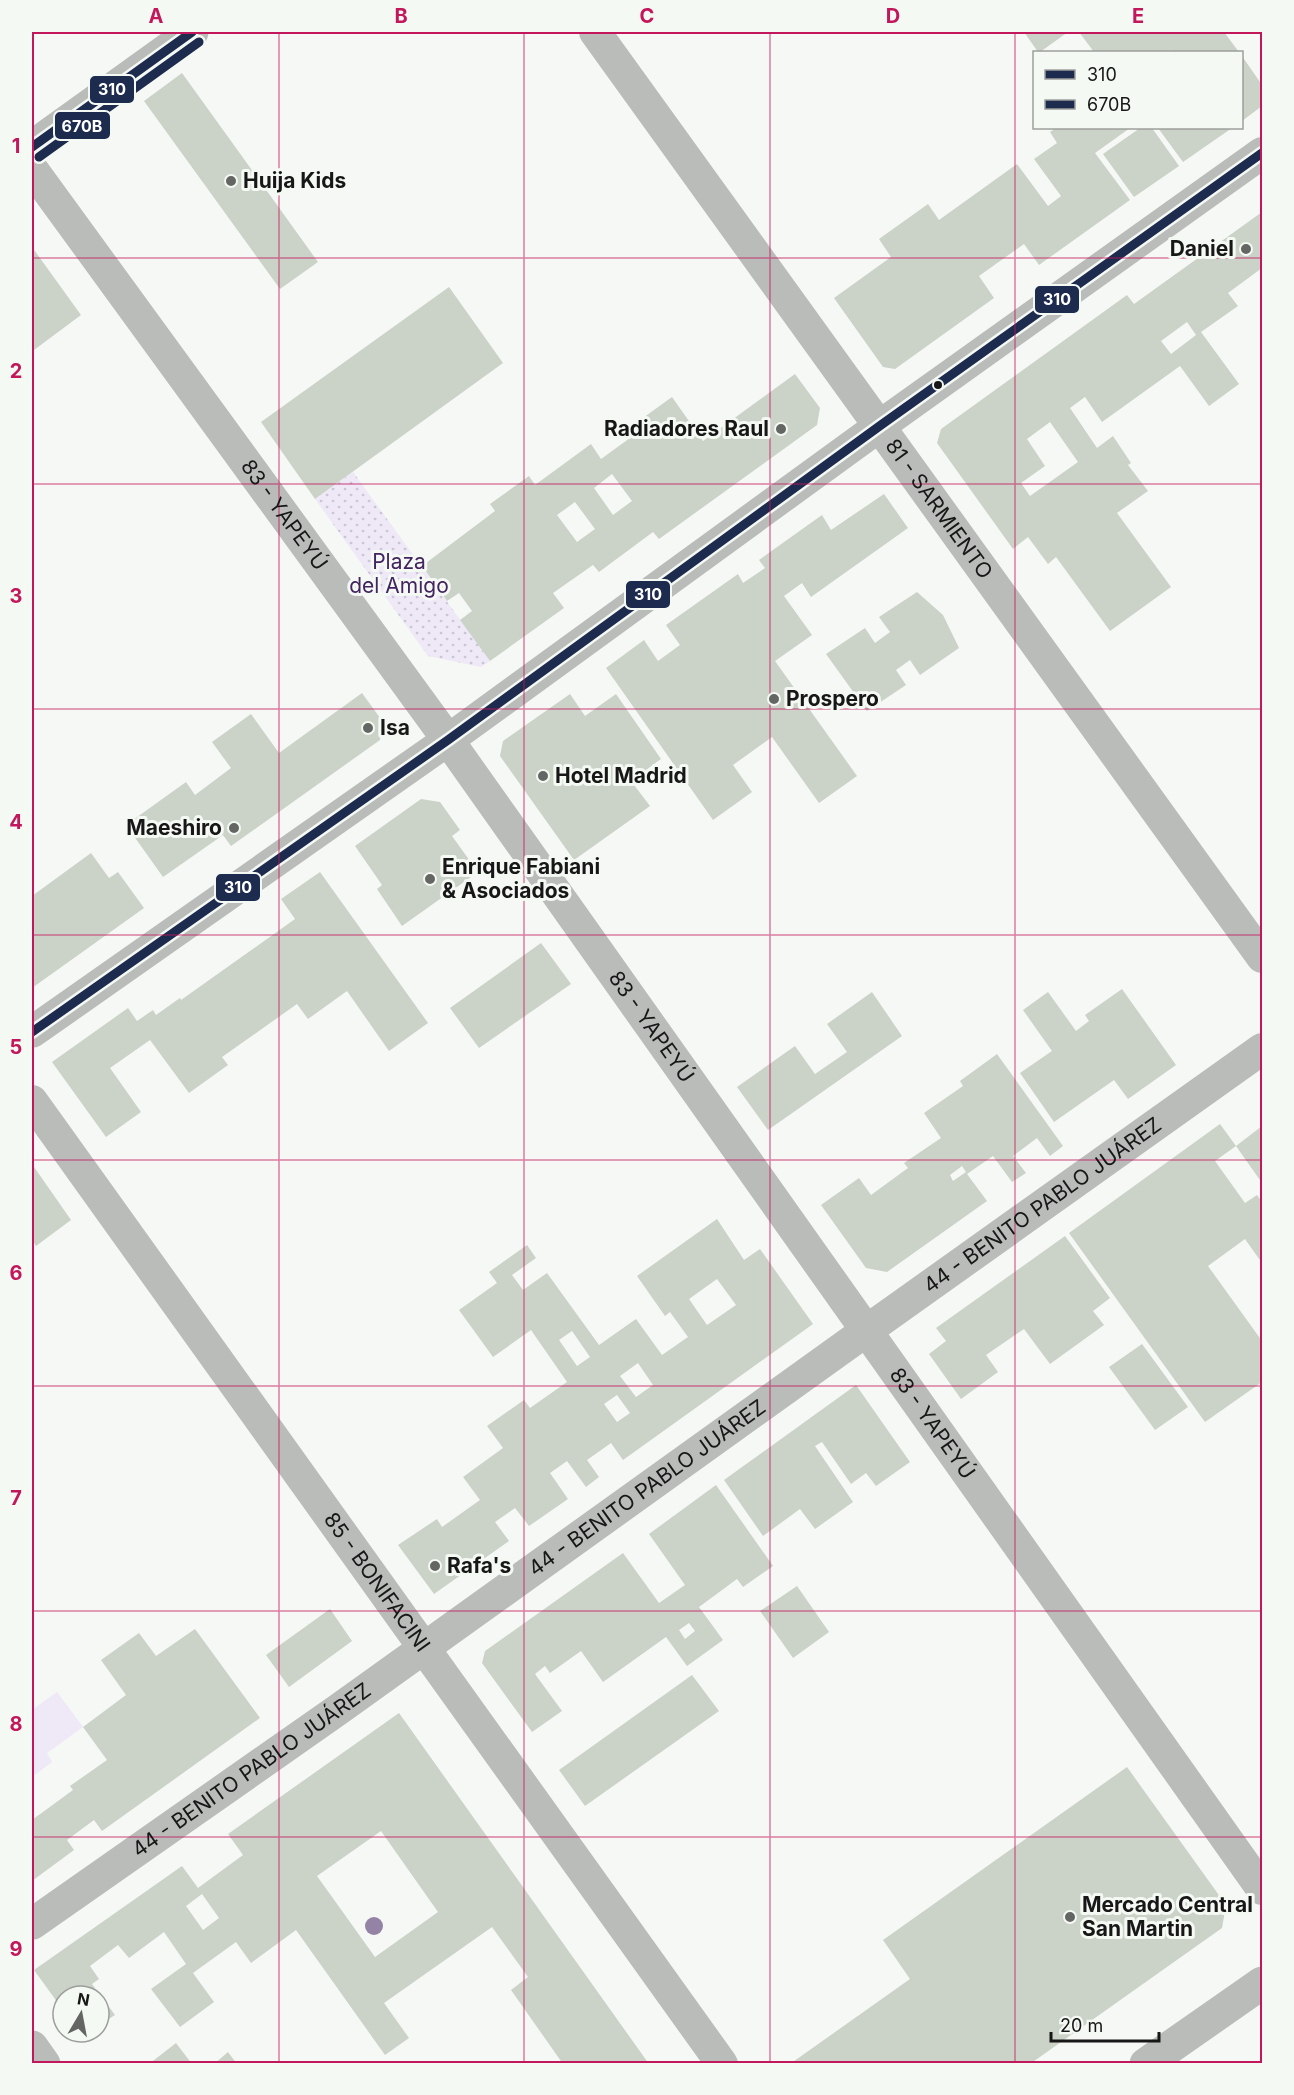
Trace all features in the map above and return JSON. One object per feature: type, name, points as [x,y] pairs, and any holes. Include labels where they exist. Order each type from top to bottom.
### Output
[{"type":"street","points":[[32,147],[192,32]]},
{"type":"street","name":"81 - SARMIENTO","points":[[595,32],[1263,957]]},
{"type":"street","points":[[32,1032],[448,740],[881,425],[1263,153]]},
{"type":"street","name":"83 - YAPEYÚ","points":[[32,169],[448,740],[1263,1888]]},
{"type":"street","name":"44 - BENITO PABLO JUÁREZ","points":[[32,1924],[1263,1049]]},
{"type":"street","name":"85 - BONIFACINI","points":[[32,1101],[722,2064]]},
{"type":"street","points":[[1146,2064],[1263,1983]]},
{"type":"street","points":[[32,2047],[44,2064]]},
{"type":"green space","name":"Plaza del Amigo","points":[[353,472],[490,661],[481,667],[428,656],[315,499]]},
{"type":"green space","points":[[57,1692],[83,1727],[47,1753],[52,1762],[32,1777],[32,1710]]},
{"type":"building","points":[[1024,32],[1068,32],[1041,51],[1037,51]]},
{"type":"building","points":[[1079,32],[1224,32],[1238,51],[1171,50],[1093,51]]},
{"type":"building","points":[[1243,57],[1262,85],[1262,106],[1243,120]]},
{"type":"building","name":"Huija Kids","points":[[182,73],[318,262],[280,289],[144,101]]},
{"type":"building","points":[[1054,129],[1129,129],[1095,153],[1130,200],[1039,265],[1024,244],[979,276],[994,298],[895,369],[883,367],[834,298],[891,257],[879,239],[928,204],[939,220],[1017,164],[1048,206],[1061,196],[1034,159],[1057,143],[1050,132]]},
{"type":"building","points":[[1139,129],[1153,129],[1179,166],[1134,197],[1103,154]]},
{"type":"building","points":[[1159,129],[1231,129],[1183,162]]},
{"type":"building","points":[[1262,212],[1262,268],[1228,293],[1238,306],[1201,332],[1239,384],[1209,406],[1180,366],[1102,422],[1085,397],[1070,408],[1097,448],[1113,436],[1131,463],[1128,465],[1148,491],[1117,513],[1171,587],[1110,631],[1056,557],[1048,564],[1028,537],[1013,549],[937,443],[941,429],[1127,295],[1134,304]],"holes":[[[1187,322],[1196,335],[1171,354],[1161,341]],[[1050,422],[1078,462],[1030,496],[1021,483],[1045,466],[1027,439]]]},
{"type":"building","points":[[32,247],[81,315],[34,350],[32,347]]},
{"type":"building","points":[[449,287],[503,363],[315,499],[261,422]]},
{"type":"building","points":[[795,374],[820,408],[817,425],[659,539],[653,532],[599,572],[593,565],[553,593],[564,608],[490,661],[460,620],[472,611],[459,593],[447,601],[422,566],[495,511],[490,504],[529,476],[535,485],[591,444],[601,459],[641,430],[636,423],[672,397],[703,441]],"holes":[[[612,474],[632,501],[613,515],[594,488]],[[575,502],[595,529],[577,542],[557,515]]]},
{"type":"building","points":[[884,494],[908,528],[811,597],[802,583],[784,596],[812,635],[775,661],[857,776],[819,803],[772,737],[733,765],[752,792],[713,820],[606,668],[644,640],[658,661],[680,645],[666,625],[738,574],[743,583],[765,568],[759,560],[822,515],[831,530]]},
{"type":"building","points":[[917,592],[943,615],[959,648],[920,675],[910,660],[896,670],[906,685],[867,711],[826,654],[865,628],[875,643],[890,632],[879,617]]},
{"type":"building","points":[[362,693],[383,722],[380,740],[231,846],[223,835],[163,877],[126,825],[186,782],[195,795],[231,768],[212,742],[251,714],[279,753]]},
{"type":"building","points":[[570,694],[585,716],[616,694],[661,759],[631,781],[650,806],[574,860],[500,756],[503,741]]},
{"type":"building","points":[[421,799],[440,802],[460,830],[452,836],[478,872],[402,926],[377,889],[382,885],[355,846]]},
{"type":"building","points":[[91,853],[109,878],[118,872],[144,908],[32,988],[32,896]]},
{"type":"building","points":[[320,872],[428,1023],[389,1051],[347,991],[308,1019],[297,1004],[222,1057],[228,1065],[189,1093],[150,1040],[110,1068],[141,1112],[106,1137],[52,1062],[128,1008],[137,1021],[153,1010],[156,1015],[180,998],[181,1000],[295,919],[281,899]]},
{"type":"building","points":[[541,943],[571,984],[479,1048],[450,1008]]},
{"type":"building","points":[[1122,989],[1176,1065],[1128,1099],[1114,1080],[1054,1122],[1020,1073],[1052,1051],[1023,1010],[1048,992],[1076,1031],[1089,1021],[1085,1015]]},
{"type":"building","points":[[872,992],[902,1036],[768,1130],[737,1087],[795,1046],[815,1074],[847,1052],[827,1024]]},
{"type":"building","points":[[997,1054],[1063,1146],[1050,1156],[1037,1138],[1013,1156],[1026,1173],[1012,1182],[993,1156],[967,1174],[987,1201],[887,1272],[866,1268],[821,1205],[859,1178],[871,1195],[908,1168],[904,1163],[941,1138],[924,1113],[963,1086],[960,1081]],"holes":[[[962,1166],[966,1172],[953,1181],[950,1175]]]},
{"type":"building","points":[[1220,1124],[1236,1146],[1215,1161],[1245,1203],[1257,1195],[1262,1202],[1262,1263],[1245,1239],[1208,1266],[1262,1341],[1262,1382],[1205,1422],[1069,1233]]},
{"type":"building","points":[[1262,1126],[1262,1183],[1236,1146]]},
{"type":"building","points":[[32,1164],[71,1220],[36,1246],[32,1240]]},
{"type":"building","points":[[717,1219],[744,1260],[760,1249],[813,1324],[623,1460],[611,1443],[587,1460],[599,1477],[586,1487],[567,1461],[550,1473],[568,1499],[529,1526],[515,1508],[495,1522],[509,1541],[434,1594],[398,1545],[437,1519],[442,1527],[480,1500],[463,1477],[503,1448],[487,1426],[524,1400],[530,1408],[567,1382],[531,1330],[493,1357],[459,1310],[497,1283],[489,1272],[527,1245],[536,1258],[512,1275],[523,1290],[547,1273],[599,1345],[636,1319],[662,1355],[688,1337],[670,1312],[665,1316],[637,1276]],"holes":[[[717,1279],[736,1305],[707,1325],[689,1299]],[[572,1331],[590,1357],[577,1366],[559,1340]],[[638,1363],[653,1385],[636,1397],[620,1376]],[[617,1395],[630,1413],[617,1422],[604,1404]]]},
{"type":"building","points":[[1065,1236],[1110,1298],[1093,1311],[1104,1325],[1050,1364],[1024,1329],[986,1355],[998,1372],[961,1399],[929,1354],[946,1341],[936,1328]]},
{"type":"building","points":[[1142,1344],[1188,1407],[1155,1430],[1109,1367]]},
{"type":"building","points":[[856,1385],[910,1462],[876,1486],[866,1473],[851,1484],[822,1442],[815,1446],[853,1502],[815,1529],[800,1509],[763,1536],[724,1480]]},
{"type":"building","points":[[716,1485],[773,1566],[743,1587],[737,1579],[699,1607],[723,1640],[687,1666],[666,1637],[603,1682],[581,1651],[550,1673],[545,1666],[535,1674],[562,1711],[532,1732],[482,1663],[485,1651],[623,1553],[659,1603],[685,1585],[649,1534]],"holes":[[[689,1623],[695,1631],[685,1639],[679,1630]]]},
{"type":"building","points":[[797,1586],[829,1632],[793,1658],[760,1611]]},
{"type":"building","points":[[330,1609],[352,1641],[289,1687],[266,1655]]},
{"type":"building","points":[[195,1629],[260,1718],[102,1831],[94,1820],[67,1840],[74,1850],[32,1881],[32,1820],[73,1790],[70,1786],[107,1760],[83,1727],[126,1695],[101,1660],[139,1633],[156,1656]]},
{"type":"building","points":[[692,1675],[719,1711],[585,1806],[559,1770]]},
{"type":"building","points":[[399,1713],[649,2064],[563,2064],[511,1990],[528,1977],[492,1927],[384,2003],[409,2038],[385,2055],[296,1930],[251,1963],[236,1942],[193,1973],[214,2002],[180,2027],[151,1989],[186,1964],[164,1932],[129,1958],[118,1945],[90,1966],[99,1979],[92,1984],[51,1984],[51,1993],[34,1970],[182,1866],[198,1888],[243,1855],[228,1834]],"holes":[[[381,1831],[438,1912],[375,1957],[317,1876]],[[202,1894],[219,1918],[203,1930],[186,1906]]]},
{"type":"building","name":"Mercado Central San Martin","points":[[1127,1767],[1226,1905],[1222,1928],[1030,2064],[790,2064],[910,1979],[883,1940]]},
{"type":"building","points":[[176,2043],[192,2064],[149,2064]]},
{"type":"building","points":[[228,2052],[237,2064],[214,2064]]},
{"type":"transit line","name":"310","points":[[32,147],[192,32]]},
{"type":"transit line","name":"670B","points":[[39,157],[199,42]]},
{"type":"transit line","name":"310","points":[[32,1032],[448,740],[881,425],[1262,153]]},
{"type":"place","name":"Huija Kids","points":[[231,181]]},
{"type":"place","name":"Daniel","points":[[1246,249]]},
{"type":"place","name":"Radiadores Raul","points":[[781,429]]},
{"type":"place","name":"Prospero","points":[[774,699]]},
{"type":"place","name":"Isa","points":[[368,728]]},
{"type":"place","name":"Hotel Madrid","points":[[543,776]]},
{"type":"place","name":"Maeshiro","points":[[234,828]]},
{"type":"place","name":"Enrique Fabiani & Asociados","points":[[430,879]]},
{"type":"place","name":"Rafa's","points":[[435,1566]]},
{"type":"place","name":"Mercado Central San Martin","points":[[1070,1917]]}]
